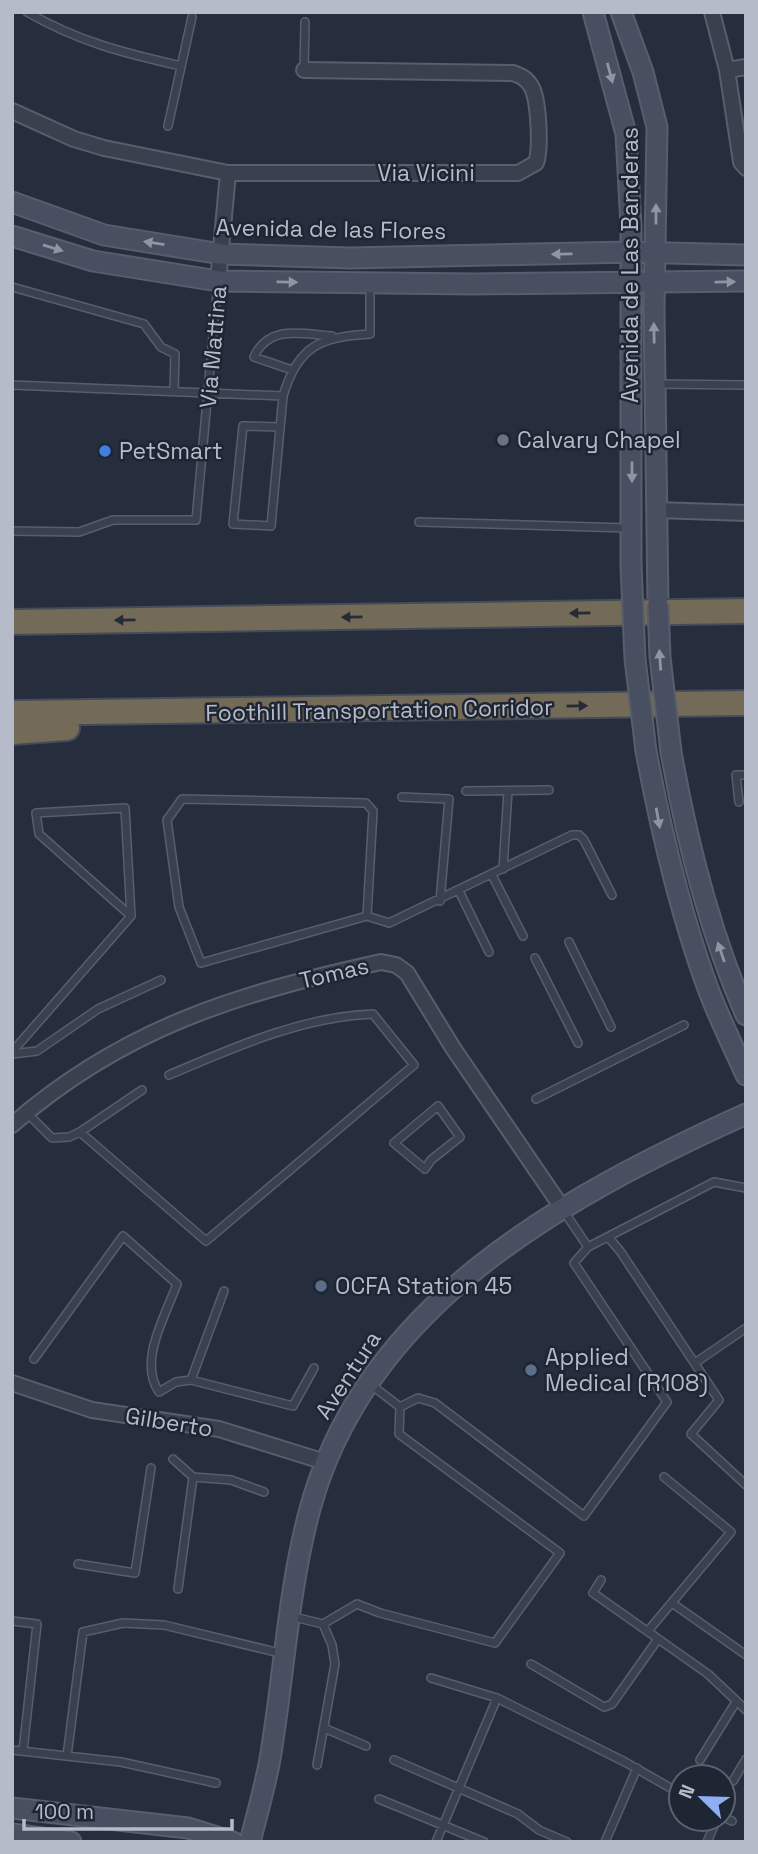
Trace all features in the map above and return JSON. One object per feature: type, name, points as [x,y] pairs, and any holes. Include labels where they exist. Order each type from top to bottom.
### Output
[{"type":"highway","points":[[12,621],[746,611]]},
{"type":"highway","points":[[12,612],[57,613],[78,621]]},
{"type":"highway","name":"Foothill Transportation Corridor","points":[[12,713],[746,703]]},
{"type":"highway","points":[[12,732],[130,724],[166,713]]},
{"type":"main road","name":"Avenida de Las Banderas","points":[[593,12],[626,134],[631,252],[631,565],[635,659],[646,751],[662,835],[681,906],[708,988],[746,1075]]},
{"type":"main road","name":"Avenida de Las Banderas","points":[[621,12],[643,72],[657,127],[654,282],[657,565],[660,657],[671,752],[685,830],[704,900],[730,979],[746,1015]]},
{"type":"main road","name":"Avenida de las Flores","points":[[12,202],[104,236],[221,254],[349,258],[631,252],[746,254]]},
{"type":"main road","points":[[12,236],[93,261],[161,275],[218,281],[746,281]]},
{"type":"main road","points":[[632,528],[657,520]]},
{"type":"main road","name":"Aventura","points":[[250,1842],[270,1761],[305,1530],[325,1462],[341,1426],[368,1382],[395,1345],[436,1302],[492,1257],[563,1209],[660,1154],[746,1114]]},
{"type":"main road","points":[[12,1808],[188,1828],[233,1842]]},
{"type":"main road","points":[[12,1833],[71,1842]]},
{"type":"street","points":[[712,12],[727,70],[743,165]]},
{"type":"street","points":[[727,70],[746,67]]},
{"type":"street","name":"Via Vicini","points":[[12,111],[74,139],[104,148],[228,173],[518,173],[536,163],[540,150],[533,88],[523,77],[513,73],[304,70]]},
{"type":"street","name":"Via Mattina","points":[[218,281],[228,173]]},
{"type":"street","points":[[657,520],[746,513]]},
{"type":"street","name":"Tomas","points":[[12,1125],[122,1047],[180,1018],[292,982],[381,962],[396,965],[407,973],[453,1048],[563,1209]]},
{"type":"street","name":"Gilberto","points":[[12,1383],[92,1410],[219,1429],[325,1462]]},
{"type":"lane","points":[[27,12],[65,33],[100,47],[181,66]]},
{"type":"lane","points":[[168,126],[192,17]]},
{"type":"lane","points":[[304,70],[305,22]]},
{"type":"lane","name":"Via Mattina","points":[[12,531],[79,532],[113,520],[196,520],[218,281]]},
{"type":"lane","points":[[292,370],[254,357],[258,349],[276,334],[370,334],[370,282]]},
{"type":"lane","points":[[12,287],[144,324],[161,347],[175,354],[174,390]]},
{"type":"lane","points":[[279,427],[243,426],[233,524],[271,526],[283,396],[292,370],[316,343],[337,336]]},
{"type":"lane","points":[[656,384],[746,385]]},
{"type":"lane","points":[[12,386],[209,391],[283,396]]},
{"type":"lane","points":[[419,522],[632,528]]},
{"type":"lane","points":[[739,802],[736,775],[746,775]]},
{"type":"lane","points":[[466,791],[549,790]]},
{"type":"lane","points":[[503,869],[508,792]]},
{"type":"lane","points":[[402,797],[449,799],[440,901]]},
{"type":"lane","points":[[367,916],[373,811],[366,803],[182,799],[167,820],[179,907],[201,963],[367,916],[390,923],[572,835],[579,835],[612,895]]},
{"type":"lane","points":[[12,1053],[131,916],[125,808],[36,813],[39,834],[131,916]]},
{"type":"lane","points":[[492,875],[523,936]]},
{"type":"lane","points":[[459,891],[489,952]]},
{"type":"lane","points":[[569,942],[611,1027]]},
{"type":"lane","points":[[535,958],[578,1043]]},
{"type":"lane","points":[[12,1053],[37,1051],[99,1009],[161,980]]},
{"type":"lane","points":[[79,1132],[206,1241],[415,1065],[373,1014],[347,1015],[293,1026],[169,1075]]},
{"type":"lane","points":[[536,1099],[684,1025]]},
{"type":"lane","points":[[27,1112],[52,1138],[69,1137],[142,1090]]},
{"type":"lane","points":[[438,1106],[460,1137],[431,1160],[425,1169],[394,1143],[438,1106]]},
{"type":"lane","points":[[400,1407],[418,1398],[435,1404],[584,1516],[667,1402],[574,1263],[588,1247],[714,1182],[746,1188]]},
{"type":"lane","points":[[563,1209],[588,1247]]},
{"type":"lane","points":[[34,1359],[123,1236],[177,1284],[149,1364],[150,1379],[159,1392],[176,1382],[191,1380],[293,1406],[314,1368]]},
{"type":"lane","points":[[609,1238],[719,1400],[691,1434],[746,1485]]},
{"type":"lane","points":[[191,1380],[224,1291]]},
{"type":"lane","points":[[695,1363],[746,1328]]},
{"type":"lane","points":[[368,1382],[400,1407]]},
{"type":"lane","points":[[290,1616],[323,1624],[357,1604],[380,1613],[495,1643],[560,1553],[399,1434],[400,1407]]},
{"type":"lane","points":[[173,1459],[193,1477],[231,1480],[264,1492]]},
{"type":"lane","points":[[78,1564],[135,1573],[151,1468]]},
{"type":"lane","points":[[648,1631],[730,1532],[664,1476]]},
{"type":"lane","points":[[178,1589],[193,1477]]},
{"type":"lane","points":[[601,1580],[593,1593],[708,1674],[746,1710]]},
{"type":"lane","points":[[672,1603],[746,1655]]},
{"type":"lane","points":[[12,1621],[37,1624],[23,1751]]},
{"type":"lane","points":[[67,1756],[83,1632],[122,1623],[164,1625],[285,1654]]},
{"type":"lane","points":[[317,1765],[335,1664],[332,1645],[323,1624]]},
{"type":"lane","points":[[531,1664],[604,1707],[612,1704],[658,1639]]},
{"type":"lane","points":[[431,1678],[497,1698],[667,1786]]},
{"type":"lane","points":[[436,1842],[497,1698]]},
{"type":"lane","points":[[700,1760],[736,1702]]},
{"type":"lane","points":[[324,1728],[366,1746]]},
{"type":"lane","points":[[12,1750],[121,1762],[216,1783]]},
{"type":"lane","points":[[737,1774],[746,1759]]},
{"type":"lane","points":[[394,1760],[518,1814],[540,1830],[567,1842]]},
{"type":"lane","points":[[605,1842],[637,1769]]},
{"type":"lane","points":[[379,1798],[484,1842]]},
{"type":"place","name":"Calvary Chapel","points":[[503,440]]},
{"type":"place","name":"PetSmart","points":[[105,451]]},
{"type":"place","name":"OCFA Station 45","points":[[321,1286]]},
{"type":"place","name":"Applied Medical (R108)","points":[[531,1370]]}]
